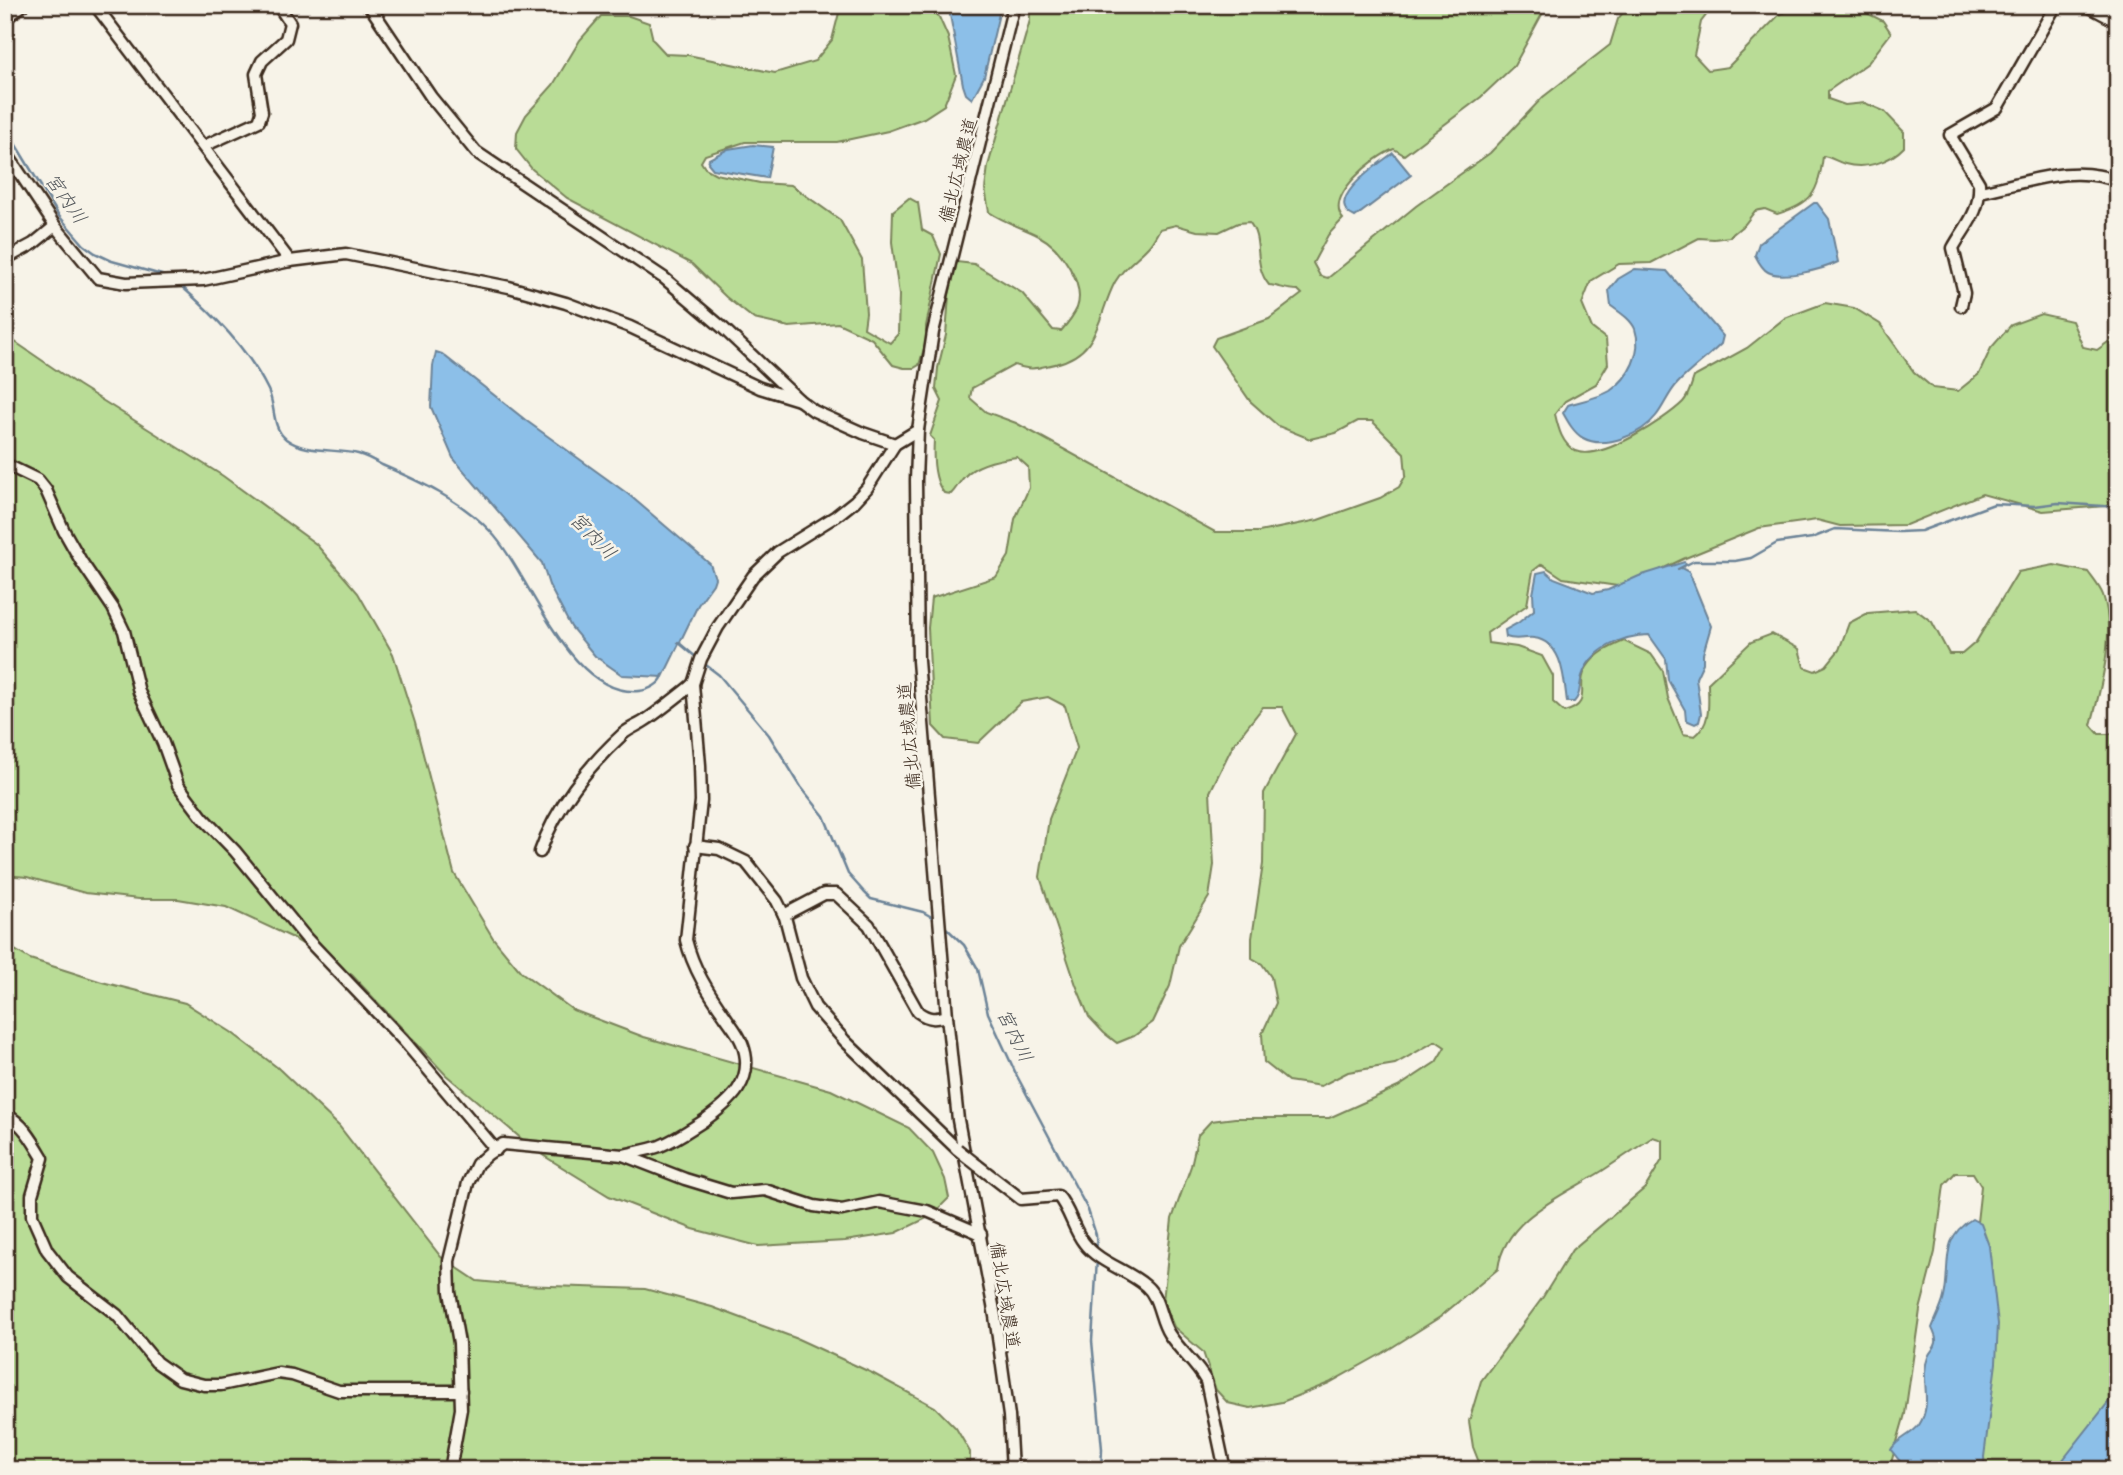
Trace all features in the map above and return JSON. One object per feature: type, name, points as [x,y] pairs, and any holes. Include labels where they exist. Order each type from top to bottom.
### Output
[{"type":"street","points":[[5,19],[23,5]]},
{"type":"street","points":[[95,5],[290,261]]},
{"type":"street","points":[[204,146],[259,121],[262,112],[256,74],[262,61],[286,39],[290,23],[278,5]]},
{"type":"street","points":[[369,5],[423,86],[476,152],[664,278],[814,411],[895,444]]},
{"type":"street","name":"備北広域農道","points":[[1012,1470],[1005,1391],[981,1234],[958,1120],[947,1016],[918,661],[916,480],[918,430],[933,332],[1014,5]]},
{"type":"street","points":[[1961,306],[1964,293],[1953,248],[1968,228],[1980,192],[1979,183],[1950,135],[1970,126],[1997,108],[2056,5]]},
{"type":"street","points":[[2086,5],[2118,22]]},
{"type":"street","points":[[5,151],[55,226],[98,278],[126,284],[203,280],[290,261],[346,254],[509,287],[554,300],[630,327],[738,379],[799,400]]},
{"type":"street","points":[[1980,192],[2073,172],[2101,175],[2118,181]]},
{"type":"street","points":[[5,259],[33,244],[55,226]]},
{"type":"street","points":[[623,1155],[658,1147],[678,1138],[728,1103],[746,1068],[746,1057],[738,1034],[701,978],[686,940],[701,801],[693,684],[701,659],[718,627],[753,576],[778,552],[855,501],[867,488],[895,444],[918,430]]},
{"type":"street","points":[[5,464],[38,480],[46,490],[80,561],[113,608],[124,631],[139,692],[163,743],[178,785],[307,939],[404,1041],[496,1150]]},
{"type":"street","points":[[540,852],[546,836],[578,783],[595,762],[626,732],[693,684]]},
{"type":"street","points":[[695,846],[719,849],[746,862],[778,901],[801,978],[815,1007],[845,1041],[957,1149],[1021,1199],[1058,1196],[1085,1245],[1154,1293],[1169,1334],[1198,1367],[1206,1381],[1225,1470]]},
{"type":"street","points":[[784,915],[824,894],[836,894],[869,925],[918,1012],[927,1018],[947,1016]]},
{"type":"street","points":[[5,1114],[14,1119],[29,1135],[43,1158],[32,1195],[32,1216],[47,1250],[68,1277],[117,1315],[156,1362],[180,1378],[204,1385],[221,1385],[278,1373],[339,1391],[461,1391]]},
{"type":"street","points":[[450,1470],[461,1409],[461,1391],[459,1343],[450,1292],[449,1261],[468,1183],[477,1164],[503,1144],[623,1155],[731,1193],[765,1190],[814,1206],[842,1210],[879,1202],[927,1211],[981,1234]]},
{"type":"green space","points":[[841,5],[922,5],[939,17],[948,37],[956,75],[944,105],[924,118],[888,131],[837,142],[745,142],[705,155],[701,162],[705,168],[716,174],[760,183],[791,185],[840,220],[862,260],[866,313],[864,328],[890,343],[898,334],[899,295],[892,242],[893,211],[909,198],[918,203],[922,230],[933,236],[941,254],[926,326],[926,342],[919,365],[914,368],[893,365],[872,339],[838,323],[789,327],[754,319],[726,297],[692,264],[567,198],[532,169],[516,149],[517,132],[526,115],[553,85],[580,40],[601,16],[629,16],[649,23],[653,40],[666,54],[688,55],[775,73],[815,61],[832,40]]},
{"type":"green space","points":[[1030,5],[1547,5],[1514,66],[1481,97],[1404,155],[1394,149],[1375,160],[1354,178],[1340,199],[1339,210],[1343,219],[1328,235],[1313,263],[1320,276],[1328,278],[1416,206],[1490,153],[1543,97],[1610,45],[1618,19],[1629,5],[1714,5],[1701,22],[1694,55],[1708,70],[1728,67],[1780,14],[1806,5],[1851,5],[1883,21],[1891,33],[1868,63],[1828,91],[1828,99],[1845,105],[1865,103],[1884,111],[1904,132],[1904,147],[1892,157],[1861,166],[1823,156],[1816,188],[1806,201],[1798,206],[1777,214],[1765,209],[1755,211],[1745,224],[1729,237],[1699,238],[1651,263],[1619,264],[1591,281],[1582,304],[1592,328],[1606,339],[1608,364],[1596,384],[1565,401],[1555,414],[1564,440],[1576,451],[1587,453],[1616,445],[1648,428],[1683,402],[1694,377],[1747,348],[1785,318],[1825,303],[1854,308],[1880,324],[1914,372],[1933,388],[1958,391],[1979,374],[1991,348],[2011,325],[2041,314],[2072,321],[2083,347],[2097,350],[2118,335],[2118,505],[2043,511],[1982,494],[1906,525],[1840,526],[1817,520],[1759,528],[1624,587],[1563,578],[1542,564],[1533,571],[1527,605],[1487,633],[1488,643],[1517,647],[1542,656],[1553,676],[1553,702],[1564,712],[1579,704],[1582,680],[1587,667],[1604,651],[1624,641],[1651,654],[1663,671],[1668,698],[1683,734],[1695,736],[1707,719],[1708,683],[1751,642],[1772,634],[1799,649],[1804,667],[1815,671],[1826,666],[1839,650],[1849,623],[1868,613],[1915,609],[1932,622],[1949,654],[1962,654],[1976,642],[2018,572],[2054,565],[2088,572],[2096,583],[2107,610],[2108,643],[2091,725],[2099,734],[2110,734],[2118,728],[2118,1398],[2061,1470],[1982,1470],[1976,1231],[1981,1186],[1973,1173],[1955,1173],[1944,1185],[1935,1252],[1920,1310],[1905,1414],[1889,1470],[1482,1470],[1473,1447],[1469,1421],[1481,1381],[1543,1297],[1572,1250],[1645,1188],[1662,1160],[1662,1140],[1653,1137],[1538,1210],[1511,1236],[1498,1269],[1440,1317],[1383,1353],[1329,1383],[1282,1402],[1250,1408],[1228,1403],[1216,1390],[1203,1352],[1174,1327],[1163,1301],[1172,1219],[1191,1166],[1198,1135],[1211,1121],[1235,1118],[1329,1118],[1398,1087],[1436,1062],[1445,1047],[1436,1041],[1395,1064],[1348,1072],[1321,1086],[1288,1081],[1264,1062],[1262,1034],[1276,1003],[1271,977],[1262,964],[1252,958],[1252,938],[1263,864],[1264,793],[1296,734],[1282,707],[1263,707],[1233,745],[1210,792],[1214,865],[1209,897],[1179,946],[1170,986],[1153,1022],[1134,1036],[1117,1043],[1089,1017],[1040,877],[1049,819],[1077,748],[1065,706],[1048,697],[1021,702],[978,743],[945,739],[933,726],[928,628],[931,598],[996,577],[1009,556],[1015,519],[1029,488],[1028,467],[1017,457],[996,460],[976,468],[965,476],[951,494],[944,493],[940,488],[934,460],[934,440],[930,436],[942,401],[936,389],[938,368],[957,262],[974,264],[1022,293],[1053,330],[1061,331],[1077,308],[1079,298],[1078,288],[1069,267],[1047,241],[989,212],[985,189],[988,166],[1030,20]],"holes":[[[1249,222],[1253,229],[1261,269],[1269,285],[1298,290],[1302,294],[1269,319],[1216,338],[1212,346],[1250,401],[1278,426],[1310,439],[1336,433],[1358,421],[1372,421],[1404,453],[1406,475],[1399,487],[1380,498],[1318,520],[1259,532],[1215,532],[1016,423],[986,412],[970,398],[972,388],[1014,365],[1039,368],[1070,359],[1081,351],[1096,332],[1115,282],[1126,267],[1150,245],[1160,229],[1176,225],[1197,231],[1219,232],[1238,223]]]},
{"type":"green space","points":[[5,335],[78,385],[223,476],[316,544],[358,593],[393,654],[415,723],[454,873],[493,938],[521,972],[573,1010],[644,1037],[831,1090],[909,1128],[933,1153],[945,1179],[949,1198],[931,1216],[896,1233],[845,1241],[758,1246],[693,1229],[609,1196],[536,1151],[446,1075],[352,975],[291,937],[226,907],[178,899],[139,899],[85,893],[27,877],[5,875]]},
{"type":"green space","points":[[5,944],[30,959],[102,982],[185,1003],[231,1032],[278,1068],[339,1126],[441,1257],[477,1281],[645,1289],[712,1307],[798,1339],[872,1373],[935,1407],[956,1428],[970,1452],[970,1470],[363,1470],[346,1462],[330,1460],[296,1470],[5,1470]]},
{"type":"water","points":[[952,5],[1001,5],[984,77],[972,99],[966,94],[963,85],[950,15]]},
{"type":"water","points":[[753,145],[773,147],[767,178],[713,169],[708,163],[709,159],[728,149]]},
{"type":"water","points":[[1393,153],[1411,175],[1355,217],[1346,210],[1344,202],[1348,193],[1366,174]]},
{"type":"water","points":[[1817,203],[1829,219],[1838,262],[1793,274],[1766,271],[1755,255],[1759,243]]},
{"type":"water","points":[[1635,269],[1667,271],[1723,336],[1721,344],[1677,384],[1650,423],[1623,438],[1592,441],[1577,433],[1563,413],[1568,405],[1610,391],[1623,379],[1633,364],[1637,347],[1635,329],[1628,319],[1611,306],[1609,290],[1618,279]]},
{"type":"water","points":[[436,352],[628,494],[710,564],[715,578],[713,584],[698,605],[663,677],[622,675],[595,656],[571,627],[549,585],[542,563],[453,458],[431,407]]},
{"type":"water","points":[[1684,562],[1687,564],[1681,568],[1689,572],[1711,626],[1703,663],[1696,678],[1701,714],[1699,722],[1695,724],[1686,720],[1685,710],[1668,680],[1666,659],[1649,635],[1618,641],[1592,659],[1582,676],[1574,702],[1567,702],[1560,663],[1551,646],[1534,638],[1506,637],[1505,630],[1534,610],[1533,594],[1537,573],[1546,571],[1554,578],[1593,593]]},
{"type":"water","points":[[1972,1219],[1981,1224],[1989,1246],[1998,1324],[1984,1457],[1985,1470],[1907,1470],[1891,1450],[1896,1443],[1916,1429],[1923,1416],[1926,1366],[1936,1343],[1932,1328],[1944,1297],[1950,1244],[1962,1227]]},
{"type":"water","points":[[2118,1390],[2118,1470],[2055,1470]]},
{"type":"waterway","name":"宮内川","points":[[5,127],[59,216],[84,245],[112,261],[169,277]]},
{"type":"waterway","name":"宮内川","points":[[180,285],[218,321],[251,361],[268,390],[278,429],[286,439],[302,447],[364,456],[425,485],[467,510],[490,531],[505,550],[553,629],[571,654],[592,675],[614,688],[639,691],[654,686],[663,675]]},
{"type":"waterway","points":[[1678,569],[1694,561],[1735,561],[1751,558],[1777,543],[1812,538],[1835,529],[1921,531],[1994,504],[2035,506],[2058,503],[2118,507]]},
{"type":"waterway","name":"宮内川","points":[[678,642],[697,658]]},
{"type":"waterway","name":"宮内川","points":[[702,662],[719,675],[769,735],[801,787],[824,816],[848,874],[864,892],[871,899],[923,912],[937,920]]},
{"type":"waterway","name":"宮内川","points":[[942,924],[964,945],[978,969],[988,1013],[1017,1076],[1088,1210],[1096,1235],[1097,1252]]},
{"type":"waterway","name":"宮内川","points":[[1097,1259],[1092,1341],[1102,1449],[1101,1470]]}]
